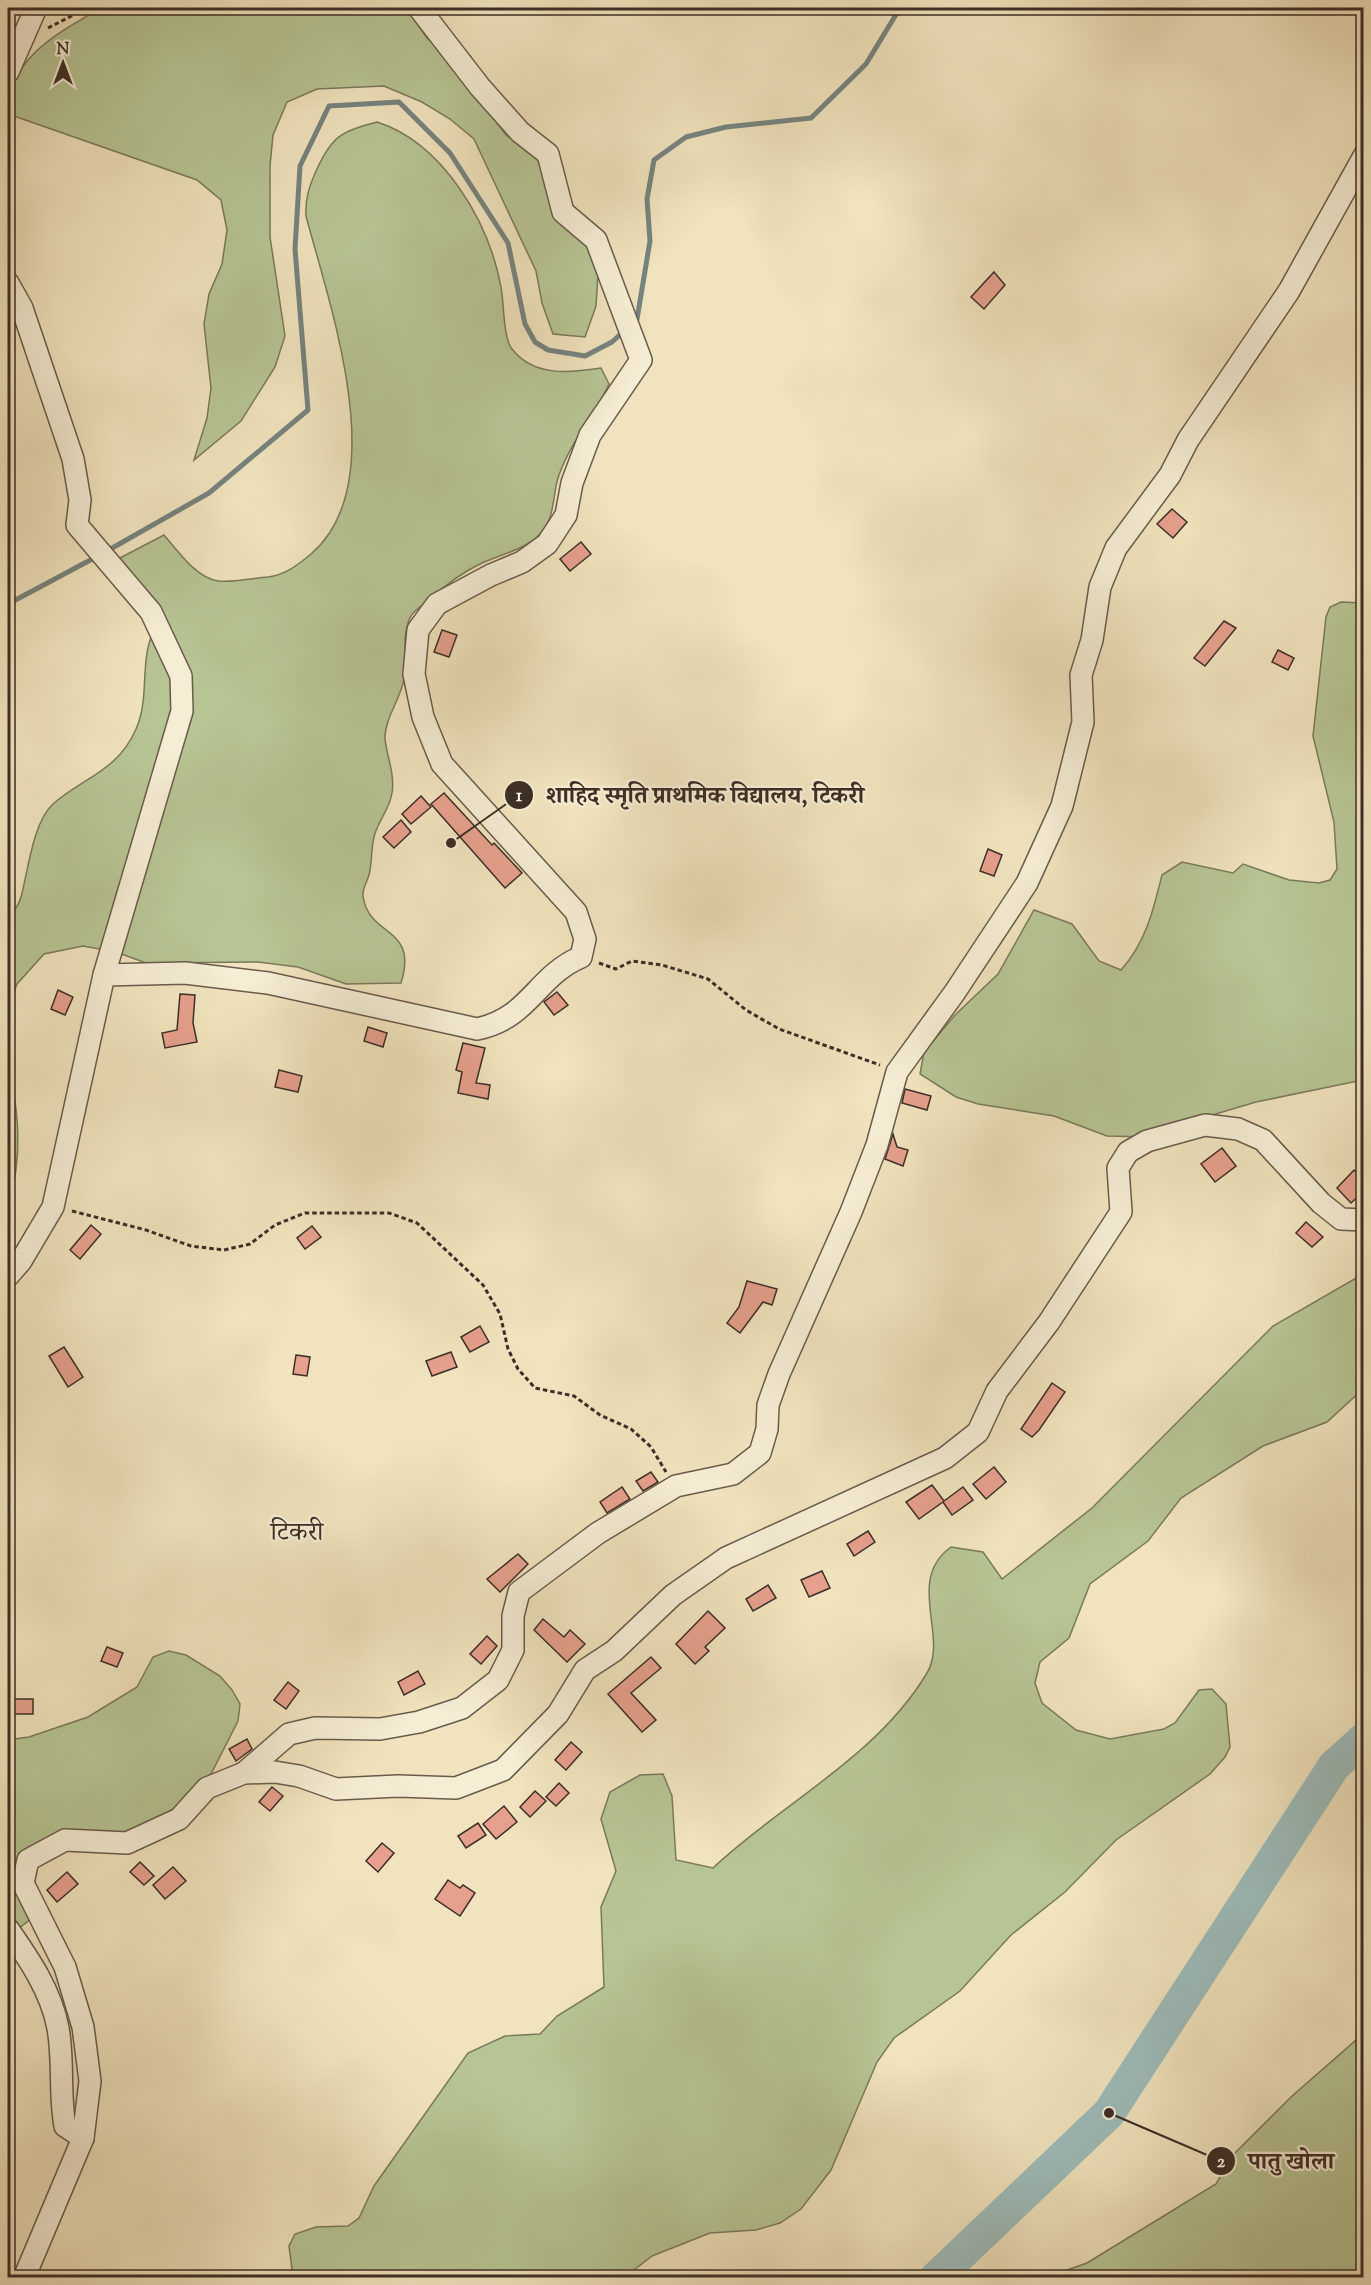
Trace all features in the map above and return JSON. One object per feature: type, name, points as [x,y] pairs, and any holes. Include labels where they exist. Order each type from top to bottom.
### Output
[{"type":"street","points":[[8,72],[36,8]]},
{"type":"street","points":[[104,975],[185,973],[268,983],[477,1029],[499,1024],[522,1007],[563,964],[580,957],[585,939],[576,912],[442,764],[423,717],[414,674],[418,630],[436,604],[522,562],[547,544],[566,515],[572,483],[590,435],[641,360],[614,292],[607,264],[596,240],[563,212],[549,154],[520,132],[480,87],[419,8]]},
{"type":"street","points":[[24,2277],[83,2138],[90,2081],[82,2027],[65,1967],[23,1883],[28,1860],[65,1840],[127,1843],[179,1818],[207,1788],[244,1773],[289,1734],[315,1728],[380,1729],[419,1722],[462,1708],[498,1680],[513,1650],[513,1616],[519,1592],[598,1533],[676,1486],[733,1474],[760,1453],[767,1429],[768,1405],[778,1374],[851,1212],[877,1145],[897,1072],[955,992],[1028,883],[1062,806],[1083,722],[1082,675],[1092,640],[1100,587],[1116,548],[1170,475],[1188,441],[1289,291],[1364,156]]},
{"type":"street","points":[[8,283],[22,308],[73,459],[80,500],[77,525],[151,612],[181,676],[182,711],[104,975],[53,1207],[21,1261],[8,1276]]},
{"type":"street","points":[[244,1773],[275,1772],[299,1776],[336,1789],[398,1786],[456,1788],[503,1770],[558,1714],[585,1670],[614,1651],[673,1595],[726,1558],[945,1458],[978,1432],[997,1391],[1049,1322],[1121,1212],[1118,1168],[1128,1152],[1147,1141],[1205,1125],[1238,1129],[1263,1140],[1321,1203],[1341,1220],[1364,1220]]},
{"type":"street","points":[[8,1929],[50,1996],[58,2030],[60,2104],[65,2126],[83,2138]]},
{"type":"path","points":[[23,35],[45,30],[87,8]]},
{"type":"path","points":[[580,957],[616,969],[632,962],[662,965],[708,979],[746,1010],[779,1029],[897,1072]]},
{"type":"path","points":[[53,1207],[146,1230],[191,1246],[224,1251],[250,1244],[275,1226],[305,1212],[389,1213],[417,1223],[483,1285],[500,1314],[508,1349],[518,1369],[535,1388],[574,1396],[600,1415],[631,1429],[651,1447],[676,1486]]},
{"type":"green space","points":[[101,8],[406,8],[427,38],[445,53],[506,135],[540,159],[554,215],[590,246],[598,274],[596,306],[585,337],[553,334],[542,303],[536,271],[474,139],[450,119],[422,102],[384,86],[317,89],[287,102],[273,135],[270,166],[270,237],[285,336],[275,367],[241,421],[194,460],[207,418],[211,388],[204,324],[209,294],[222,264],[227,230],[221,200],[197,180],[8,114],[10,94],[16,77],[26,62],[53,37]]},
{"type":"green space","points":[[377,122],[401,132],[423,148],[442,166],[474,212],[495,262],[501,287],[507,337],[512,349],[521,358],[541,369],[565,372],[601,368],[609,384],[564,463],[557,483],[551,515],[543,530],[524,546],[480,564],[459,576],[416,610],[408,623],[405,639],[404,679],[385,732],[392,793],[375,832],[369,875],[363,893],[367,910],[374,920],[398,941],[404,951],[405,964],[401,983],[346,984],[298,967],[258,962],[146,963],[116,952],[83,946],[44,954],[17,984],[8,1007],[8,922],[20,901],[32,848],[41,822],[53,804],[120,755],[129,743],[141,715],[148,648],[159,620],[116,560],[164,535],[188,563],[210,579],[230,581],[274,576],[286,572],[311,554],[336,523],[348,484],[352,439],[348,391],[340,343],[306,216],[306,204],[316,171],[333,143],[354,129]]},
{"type":"green space","points":[[1341,602],[1363,603],[1363,1080],[1256,1102],[1192,1121],[1150,1137],[1107,1136],[1054,1116],[978,1104],[956,1097],[920,1074],[924,1052],[955,1015],[998,974],[1034,910],[1072,924],[1099,961],[1121,970],[1143,937],[1162,875],[1182,862],[1233,873],[1243,864],[1289,880],[1319,883],[1330,880],[1337,869],[1334,822],[1313,736],[1326,617],[1330,607]]},
{"type":"green space","points":[[8,1058],[17,1114],[18,1151],[8,1207]]},
{"type":"green space","points":[[1363,1274],[1363,1389],[1327,1422],[1263,1446],[1181,1498],[1148,1541],[1090,1584],[1069,1638],[1040,1662],[1035,1683],[1042,1703],[1076,1730],[1110,1739],[1164,1729],[1175,1723],[1199,1690],[1212,1689],[1226,1704],[1230,1747],[1225,1757],[1210,1774],[1116,1840],[1065,1892],[1011,1935],[960,1991],[894,2038],[877,2062],[831,2170],[801,2209],[780,2223],[756,2230],[710,2233],[652,2256],[625,2277],[293,2277],[289,2246],[295,2234],[316,2227],[348,2226],[359,2218],[374,2186],[468,2053],[505,2036],[540,2034],[557,2016],[604,1987],[601,1907],[616,1871],[601,1819],[610,1792],[640,1775],[663,1774],[672,1796],[676,1860],[713,1868],[740,1844],[855,1755],[906,1703],[927,1673],[932,1659],[934,1643],[929,1592],[931,1576],[938,1560],[951,1547],[983,1552],[1002,1579],[1092,1508],[1273,1326]]},
{"type":"green space","points":[[169,1651],[186,1655],[220,1676],[240,1704],[238,1721],[207,1782],[177,1813],[124,1839],[25,1853],[32,1918],[8,1937],[8,1740],[29,1737],[88,1717],[137,1687],[153,1657]]},
{"type":"green space","points":[[1363,2034],[1363,2277],[1047,2277],[1087,2263],[1216,2184],[1232,2156],[1291,2097]]},
{"type":"building","points":[[994,272],[1005,285],[984,309],[971,297]]},
{"type":"building","points":[[1172,509],[1187,522],[1173,538],[1157,524]]},
{"type":"building","points":[[581,542],[591,554],[570,571],[560,559]]},
{"type":"building","points":[[1224,621],[1236,628],[1205,666],[1194,658]]},
{"type":"building","points":[[442,630],[457,635],[449,657],[434,652]]},
{"type":"building","points":[[1278,650],[1294,658],[1288,670],[1272,662]]},
{"type":"building","points":[[444,793],[492,845],[494,843],[522,873],[505,888],[431,804]]},
{"type":"building","points":[[421,796],[431,807],[411,824],[402,814]]},
{"type":"building","points":[[401,820],[411,832],[394,848],[383,837]]},
{"type":"building","points":[[988,849],[1002,855],[994,876],[980,871]]},
{"type":"building","points":[[58,990],[73,997],[65,1015],[51,1009]]},
{"type":"building","points":[[557,992],[568,1005],[554,1015],[544,1002]]},
{"type":"building","points":[[180,994],[195,995],[193,1023],[197,1042],[165,1048],[162,1033],[177,1030]]},
{"type":"building","points":[[368,1027],[387,1033],[383,1047],[364,1041]]},
{"type":"building","points":[[463,1043],[485,1048],[476,1083],[490,1085],[488,1099],[458,1093],[462,1072],[456,1070]]},
{"type":"building","points":[[279,1070],[302,1076],[298,1092],[275,1087]]},
{"type":"building","points":[[905,1089],[931,1096],[927,1110],[902,1103]]},
{"type":"building","points":[[893,1134],[897,1147],[908,1150],[903,1166],[885,1159]]},
{"type":"building","points":[[1222,1148],[1236,1166],[1215,1182],[1201,1164]]},
{"type":"building","points":[[1354,1170],[1364,1180],[1364,1191],[1351,1203],[1337,1188]]},
{"type":"building","points":[[1306,1222],[1323,1237],[1312,1247],[1296,1233]]},
{"type":"building","points":[[91,1225],[101,1234],[80,1259],[70,1250]]},
{"type":"building","points":[[312,1226],[321,1237],[305,1249],[297,1238]]},
{"type":"building","points":[[747,1281],[777,1289],[772,1305],[763,1302],[740,1333],[727,1323],[739,1307]]},
{"type":"building","points":[[480,1326],[489,1342],[470,1352],[461,1337]]},
{"type":"building","points":[[64,1347],[83,1377],[68,1387],[49,1356]]},
{"type":"building","points":[[451,1352],[457,1367],[432,1376],[426,1361]]},
{"type":"building","points":[[296,1355],[310,1357],[307,1376],[293,1374]]},
{"type":"building","points":[[1052,1383],[1065,1392],[1032,1437],[1021,1429]]},
{"type":"building","points":[[994,1467],[1006,1482],[986,1499],[973,1484]]},
{"type":"building","points":[[651,1472],[658,1482],[643,1491],[636,1481]]},
{"type":"building","points":[[932,1485],[944,1501],[963,1487],[973,1500],[952,1515],[943,1502],[919,1519],[906,1502]]},
{"type":"building","points":[[622,1487],[630,1499],[607,1513],[600,1502]]},
{"type":"building","points":[[868,1531],[875,1542],[854,1556],[847,1544]]},
{"type":"building","points":[[518,1554],[528,1564],[500,1592],[487,1579]]},
{"type":"building","points":[[822,1571],[830,1588],[809,1597],[801,1580]]},
{"type":"building","points":[[768,1585],[776,1598],[753,1611],[746,1599]]},
{"type":"building","points":[[708,1611],[725,1628],[705,1647],[709,1651],[695,1664],[676,1644]]},
{"type":"building","points":[[543,1619],[564,1637],[570,1630],[585,1644],[567,1662],[534,1630]]},
{"type":"building","points":[[487,1636],[497,1646],[481,1664],[470,1654]]},
{"type":"building","points":[[107,1647],[123,1653],[117,1667],[101,1661]]},
{"type":"building","points":[[651,1657],[661,1668],[631,1693],[656,1720],[642,1732],[608,1694]]},
{"type":"building","points":[[418,1671],[425,1684],[404,1695],[398,1682]]},
{"type":"building","points":[[288,1682],[299,1691],[286,1709],[274,1700]]},
{"type":"building","points":[[12,1699],[33,1699],[33,1714],[12,1714]]},
{"type":"building","points":[[247,1739],[252,1749],[236,1761],[229,1749]]},
{"type":"building","points":[[571,1742],[582,1752],[566,1770],[555,1760]]},
{"type":"building","points":[[559,1783],[569,1793],[556,1806],[546,1797]]},
{"type":"building","points":[[272,1787],[283,1796],[270,1811],[259,1802]]},
{"type":"building","points":[[535,1791],[546,1801],[530,1817],[520,1807]]},
{"type":"building","points":[[504,1806],[517,1822],[496,1839],[483,1824]]},
{"type":"building","points":[[478,1823],[486,1835],[466,1848],[458,1836]]},
{"type":"building","points":[[382,1843],[394,1853],[378,1872],[366,1861]]},
{"type":"building","points":[[140,1862],[154,1876],[144,1885],[130,1872]]},
{"type":"building","points":[[173,1867],[186,1881],[165,1899],[153,1885]]},
{"type":"building","points":[[67,1872],[78,1884],[57,1902],[47,1890]]},
{"type":"building","points":[[448,1880],[460,1888],[463,1885],[475,1893],[460,1916],[435,1899]]},
{"type":"waterway","points":[[633,323],[637,319],[650,241],[647,199],[654,160],[686,137],[726,127],[811,118],[866,64],[900,8]]},
{"type":"waterway","points":[[107,551],[209,493],[308,410],[295,249],[300,166],[329,106],[399,102],[450,153],[508,243],[525,324],[535,342],[548,350],[585,356],[612,342],[624,331]]},
{"type":"waterway","points":[[8,604],[96,557]]},
{"type":"waterway","points":[[936,2278],[1109,2113],[1334,1766],[1364,1739]]},
{"type":"place","name":"शाहिद स्मृति प्राथमिक विद्यालय, टिकरी","points":[[451,843]]},
{"type":"place","name":"पातु खोला","points":[[1109,2113]]},
{"type":"district","name":"टिकरी","points":[[297,1533]]}]
